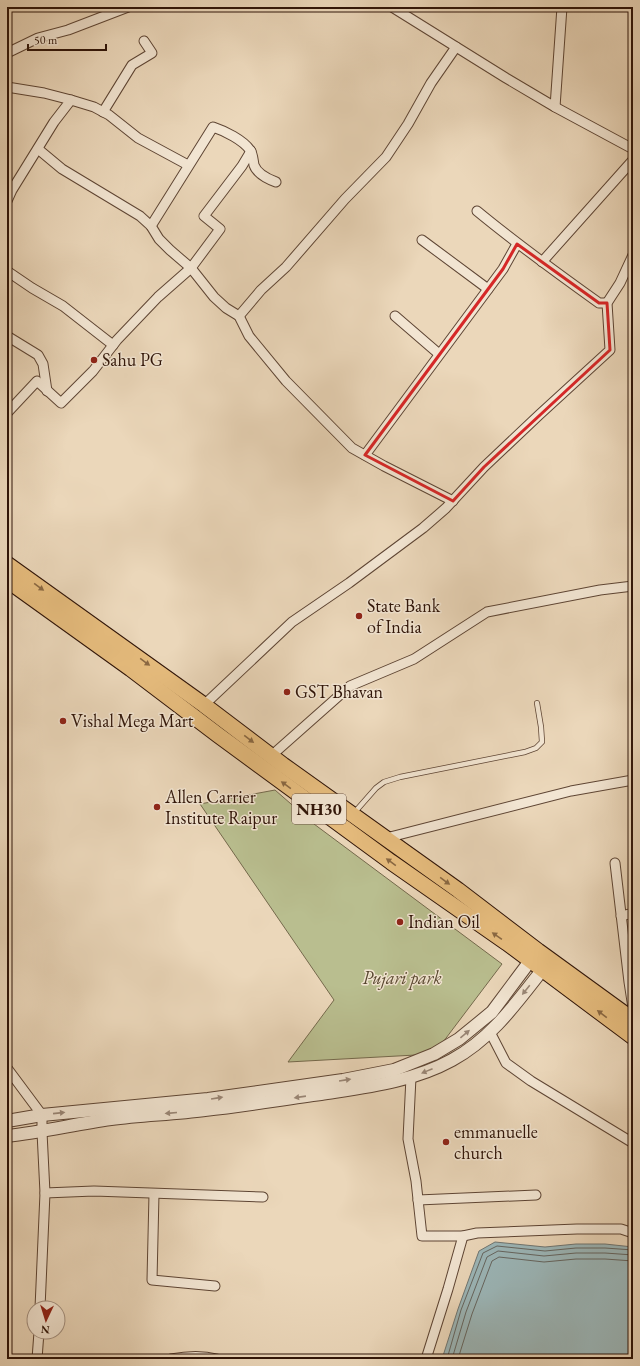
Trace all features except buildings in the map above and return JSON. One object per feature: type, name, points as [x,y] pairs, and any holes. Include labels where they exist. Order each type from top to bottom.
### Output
[{"type":"main road","name":"NH30","points":[[7,564],[386,838],[540,960],[633,1037]]},
{"type":"main road","name":"NH30","points":[[7,580],[391,862],[633,1020]]},
{"type":"street","points":[[7,53],[38,38],[68,30],[128,7]]},
{"type":"street","points":[[392,7],[555,107],[633,149]]},
{"type":"street","points":[[555,107],[562,7]]},
{"type":"street","points":[[103,112],[132,65],[152,53],[144,41]]},
{"type":"street","points":[[239,316],[261,290],[286,267],[345,199],[386,157],[408,124],[430,84],[456,47]]},
{"type":"street","points":[[7,87],[44,93],[94,107],[138,138],[188,165]]},
{"type":"street","points":[[7,201],[12,190],[54,122],[71,100]]},
{"type":"street","points":[[151,226],[213,127],[226,131],[251,151],[255,167],[265,177],[276,182]]},
{"type":"street","points":[[38,149],[62,168],[140,216],[151,226],[159,239],[191,268],[214,297],[226,308],[239,316],[249,336],[286,381],[352,448],[453,501]]},
{"type":"street","points":[[7,413],[37,381],[61,403],[93,371],[113,346],[158,297],[191,268],[220,228],[204,216],[242,166],[251,151]]},
{"type":"street","points":[[542,262],[633,160]]},
{"type":"street","points":[[477,211],[517,244],[599,303],[607,303]]},
{"type":"street","points":[[422,240],[488,289]]},
{"type":"street","points":[[365,455],[503,269],[517,244]]},
{"type":"street","points":[[204,705],[292,622],[343,587],[423,528],[453,501],[484,467],[610,350],[607,303],[620,282],[633,255]]},
{"type":"street","points":[[7,271],[62,306],[113,346]]},
{"type":"street","points":[[395,316],[439,354]]},
{"type":"street","points":[[7,336],[38,355],[43,364],[48,391]]},
{"type":"street","points":[[271,756],[350,686],[414,659],[487,612],[600,590],[633,586]]},
{"type":"street","points":[[386,838],[571,791],[633,780]]},
{"type":"street","points":[[615,863],[633,1008]]},
{"type":"street","points":[[621,916],[633,913]]},
{"type":"street","points":[[7,1136],[42,1132],[112,1119],[205,1110],[363,1088],[422,1074],[464,1053],[501,1022],[540,960]]},
{"type":"street","points":[[7,1121],[42,1115],[208,1099],[343,1080],[394,1070],[434,1054],[459,1039],[492,1012],[540,960]]},
{"type":"street","points":[[490,1032],[506,1063],[633,1143]]},
{"type":"street","points":[[7,1068],[42,1115],[45,1193],[40,1300]]},
{"type":"street","points":[[411,1077],[408,1139],[422,1236],[463,1236],[477,1233],[577,1229],[621,1229],[633,1233]]},
{"type":"street","points":[[45,1193],[94,1191],[263,1197]]},
{"type":"street","points":[[154,1194],[152,1280],[215,1286]]},
{"type":"street","points":[[418,1200],[536,1195]]},
{"type":"street","points":[[426,1359],[463,1236]]},
{"type":"street","points":[[37,1359],[38,1340]]},
{"type":"street","points":[[171,1359],[187,1356],[217,1359]]},
{"type":"lane","points":[[353,815],[376,788],[400,777],[525,752],[536,748],[542,742],[543,736],[536,703]]},
{"type":"highlighted area","points":[[517,244],[599,303],[607,303],[610,350],[484,467],[453,501],[365,455],[503,269]]},
{"type":"green space","name":"Pujari park","points":[[275,790],[314,824],[502,964],[434,1054],[288,1062],[334,1000],[200,804]]},
{"type":"water","points":[[495,1242],[545,1247],[576,1244],[605,1244],[633,1247],[633,1359],[442,1359],[479,1251]]},
{"type":"place","name":"Sahu PG","points":[[94,360]]},
{"type":"place","name":"State Bank of India","points":[[359,616]]},
{"type":"place","name":"GST Bhavan","points":[[287,692]]},
{"type":"place","name":"Vishal Mega Mart","points":[[63,721]]},
{"type":"place","name":"Allen Carrier Institute Raipur","points":[[157,807]]},
{"type":"place","name":"Indian Oil","points":[[400,922]]},
{"type":"place","name":"emmanuelle church","points":[[446,1142]]}]
